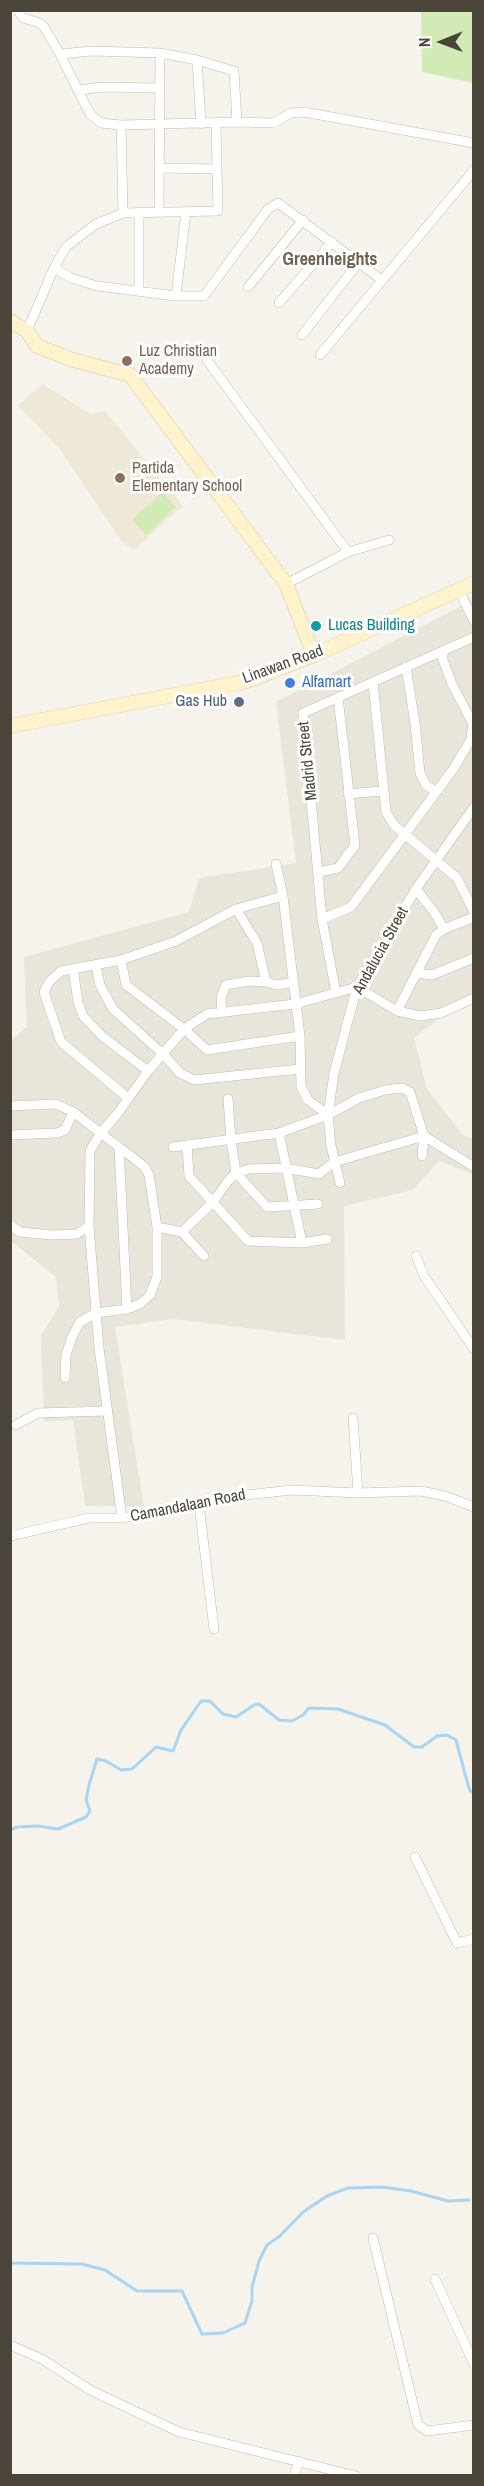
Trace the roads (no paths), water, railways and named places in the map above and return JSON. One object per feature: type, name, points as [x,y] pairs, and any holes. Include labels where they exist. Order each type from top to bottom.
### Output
[{"type":"street","points":[[18,10],[23,18],[42,24],[90,114],[101,123],[121,125],[273,123],[291,113],[304,112],[474,143]]},
{"type":"street","points":[[60,54],[91,51],[160,53],[197,60],[234,71],[237,122]]},
{"type":"street","points":[[159,211],[160,53]]},
{"type":"street","points":[[197,60],[201,124]]},
{"type":"street","points":[[79,90],[103,87],[158,88]]},
{"type":"street","points":[[27,331],[54,268],[66,247],[96,224],[123,213],[218,211],[216,122]]},
{"type":"street","points":[[121,125],[123,213]]},
{"type":"street","points":[[160,168],[217,169]]},
{"type":"street","points":[[320,355],[474,170]]},
{"type":"street","points":[[54,268],[71,278],[97,286],[176,296],[204,296],[273,205],[278,203],[382,280]]},
{"type":"street","points":[[139,212],[139,291]]},
{"type":"street","points":[[176,296],[186,212]]},
{"type":"street","points":[[248,287],[303,220]]},
{"type":"street","points":[[279,303],[332,242]]},
{"type":"street","points":[[302,335],[359,262]]},
{"type":"street","points":[[10,321],[27,331],[37,346],[73,360],[130,375],[286,584],[314,656]]},
{"type":"street","points":[[207,360],[348,552]]},
{"type":"street","points":[[286,584],[348,552],[389,540]]},
{"type":"street","name":"Linawan Road","points":[[10,726],[248,681],[314,656],[474,583]]},
{"type":"street","points":[[459,590],[474,621]]},
{"type":"street","name":"Madrid Street","points":[[336,993],[322,919],[303,713],[474,637]]},
{"type":"street","points":[[322,919],[351,907],[436,792],[471,739],[473,724],[470,706],[452,684],[442,657],[444,651]]},
{"type":"street","points":[[406,667],[420,773],[426,785],[436,792]]},
{"type":"street","points":[[373,682],[382,791],[386,812],[394,825],[457,878],[474,912]]},
{"type":"street","points":[[319,872],[338,868],[355,845],[338,697]]},
{"type":"street","points":[[348,794],[382,791]]},
{"type":"street","name":"Andalucia Street","points":[[340,1183],[334,1162],[328,1115],[334,1073],[357,987],[416,888],[474,807]]},
{"type":"street","points":[[464,820],[474,826]]},
{"type":"street","points":[[276,864],[283,896],[294,982],[300,1036],[301,1087],[308,1100],[328,1115]]},
{"type":"street","points":[[416,888],[435,912],[444,928]]},
{"type":"street","points":[[128,1098],[61,1042],[44,992],[49,982],[61,971],[121,960],[177,941],[236,909],[283,896]]},
{"type":"street","points":[[236,909],[257,943],[266,982]]},
{"type":"street","points":[[397,1011],[436,935],[444,928],[474,917]]},
{"type":"street","points":[[417,973],[432,975],[474,958]]},
{"type":"street","points":[[121,960],[126,985],[184,1029],[207,1050],[300,1036]]},
{"type":"street","points":[[96,966],[100,985],[113,1009],[163,1054],[180,1073],[194,1080],[300,1069]]},
{"type":"street","points":[[73,969],[76,993],[83,1016],[102,1036],[148,1071]]},
{"type":"street","points":[[222,1012],[221,997],[226,986],[249,981],[277,985],[294,982]]},
{"type":"street","points":[[122,1518],[107,1411],[89,1226],[90,1151],[100,1134],[148,1071],[184,1029],[207,1014],[295,1004],[357,987],[397,1011],[420,1016],[441,1013],[474,998]]},
{"type":"street","points":[[173,1147],[279,1133],[328,1115],[359,1098],[385,1090],[402,1088],[410,1092],[424,1136],[422,1156]]},
{"type":"street","points":[[228,1099],[236,1173],[267,1207],[318,1204]]},
{"type":"street","points":[[10,1106],[56,1104],[74,1112],[145,1167],[149,1174],[157,1227],[157,1277],[150,1295],[140,1304],[127,1309],[96,1313],[81,1322],[72,1337],[66,1355],[65,1378]]},
{"type":"street","points":[[10,1135],[57,1134],[65,1130],[74,1112]]},
{"type":"street","points":[[279,1133],[302,1243]]},
{"type":"street","points":[[182,1232],[213,1202],[236,1173],[249,1169],[285,1167],[319,1174],[334,1162],[424,1136],[474,1167]]},
{"type":"street","points":[[188,1145],[189,1176],[248,1241],[302,1243],[327,1239]]},
{"type":"street","points":[[119,1147],[127,1309]]},
{"type":"street","points":[[10,1225],[20,1232],[52,1235],[77,1234],[89,1226]]},
{"type":"street","points":[[157,1227],[182,1232],[204,1256]]},
{"type":"street","points":[[416,1256],[424,1276],[474,1349]]},
{"type":"street","points":[[16,1425],[38,1413],[107,1411]]},
{"type":"street","points":[[353,1418],[358,1493]]},
{"type":"street","name":"Camandalaan Road","points":[[10,1536],[89,1518],[122,1518],[227,1497],[292,1490],[358,1493],[421,1491],[445,1496],[474,1507]]},
{"type":"street","points":[[200,1504],[214,1629]]},
{"type":"street","points":[[415,1857],[458,1943],[474,1939]]},
{"type":"street","points":[[373,2238],[418,2425],[427,2431],[474,2425]]},
{"type":"street","points":[[435,2279],[474,2364]]},
{"type":"street","points":[[10,2345],[42,2359],[90,2390],[179,2432],[356,2475]]},
{"type":"street","points":[[294,2475],[299,2461]]},
{"type":"waterway","points":[[10,1830],[17,1827],[38,1826],[58,1829],[86,1817],[90,1811],[86,1800],[97,1759],[106,1761],[121,1770],[132,1769],[156,1747],[173,1751],[181,1730],[201,1701],[210,1701],[223,1714],[236,1717],[259,1704],[279,1720],[292,1721],[303,1715],[309,1708],[338,1709],[385,1725],[414,1747],[422,1747],[437,1736],[447,1735],[456,1740],[470,1791],[474,1792]]},
{"type":"waterway","points":[[10,2263],[82,2264],[105,2270],[137,2291],[182,2291],[202,2334],[223,2333],[245,2323],[252,2301],[252,2287],[259,2261],[267,2245],[280,2236],[303,2212],[327,2196],[348,2188],[382,2187],[411,2191],[448,2201],[469,2200]]},
{"type":"place","name":"Luz Christian Academy","points":[[127,361]]},
{"type":"place","name":"Partida Elementary School","points":[[120,478]]},
{"type":"place","name":"Lucas Building","points":[[316,626]]},
{"type":"place","name":"Alfamart","points":[[290,683]]},
{"type":"place","name":"Gas Hub","points":[[239,702]]},
{"type":"district","name":"Greenheights","points":[[330,260]]}]
